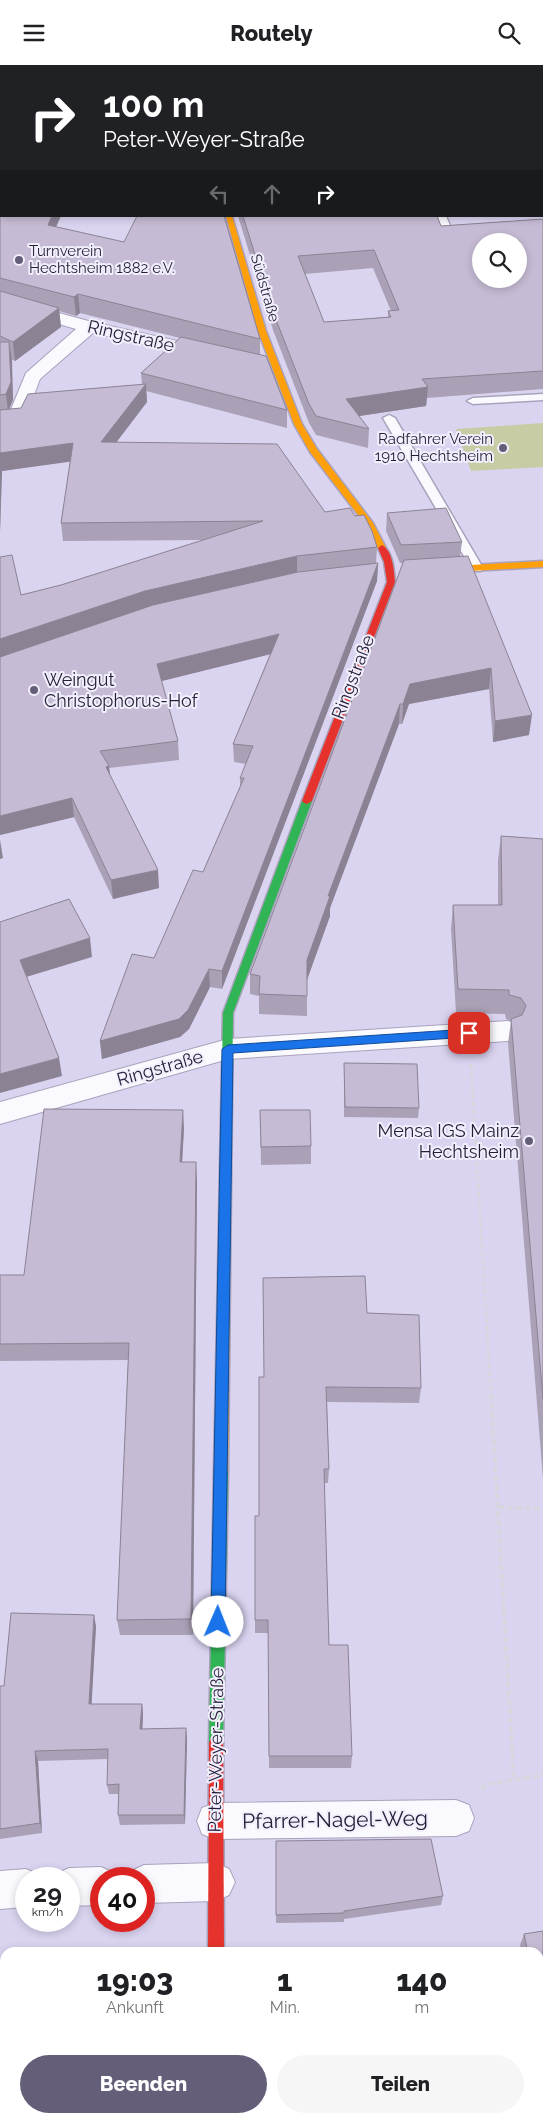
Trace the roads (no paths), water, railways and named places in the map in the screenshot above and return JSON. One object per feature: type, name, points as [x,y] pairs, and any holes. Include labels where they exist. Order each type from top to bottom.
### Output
[{"type":"street","name":"Südstraße","points":[[229,217],[273,368]]},
{"type":"street","name":"Ringstraße","points":[[0,302],[89,327],[225,357]]},
{"type":"street","points":[[0,420],[16,420],[32,377],[89,327]]},
{"type":"street","points":[[254,363],[273,368]]},
{"type":"street","name":"Ringstraße","points":[[0,1113],[228,1049],[228,1013],[343,702],[391,582],[391,572],[368,523],[302,432],[273,368]]},
{"type":"street","points":[[420,571],[543,564]]},
{"type":"street","points":[[228,1049],[508,1031]]},
{"type":"street","name":"Peter-Weyer-Straße","points":[[216,1947],[215,1821],[228,1049]]},
{"type":"street","name":"Pfarrer-Nagel-Weg","points":[[215,1821],[456,1818]]},
{"type":"street","points":[[155,1885],[216,1882]]},
{"type":"street","points":[[0,1890],[15,1889]]},
{"type":"lane","points":[[441,217],[446,228]]},
{"type":"lane","points":[[473,401],[543,397]]},
{"type":"lane","points":[[389,418],[477,568]]},
{"type":"place","name":"Turnverein Hechtsheim 1882 e.V.","points":[[19,260]]},
{"type":"place","name":"Radfahrer Verein 1910 Hechtsheim","points":[[503,448]]},
{"type":"place","name":"Weingut Christophorus-Hof","points":[[34,690]]},
{"type":"place","name":"Mensa IGS Mainz Hechtsheim","points":[[529,1141]]}]
